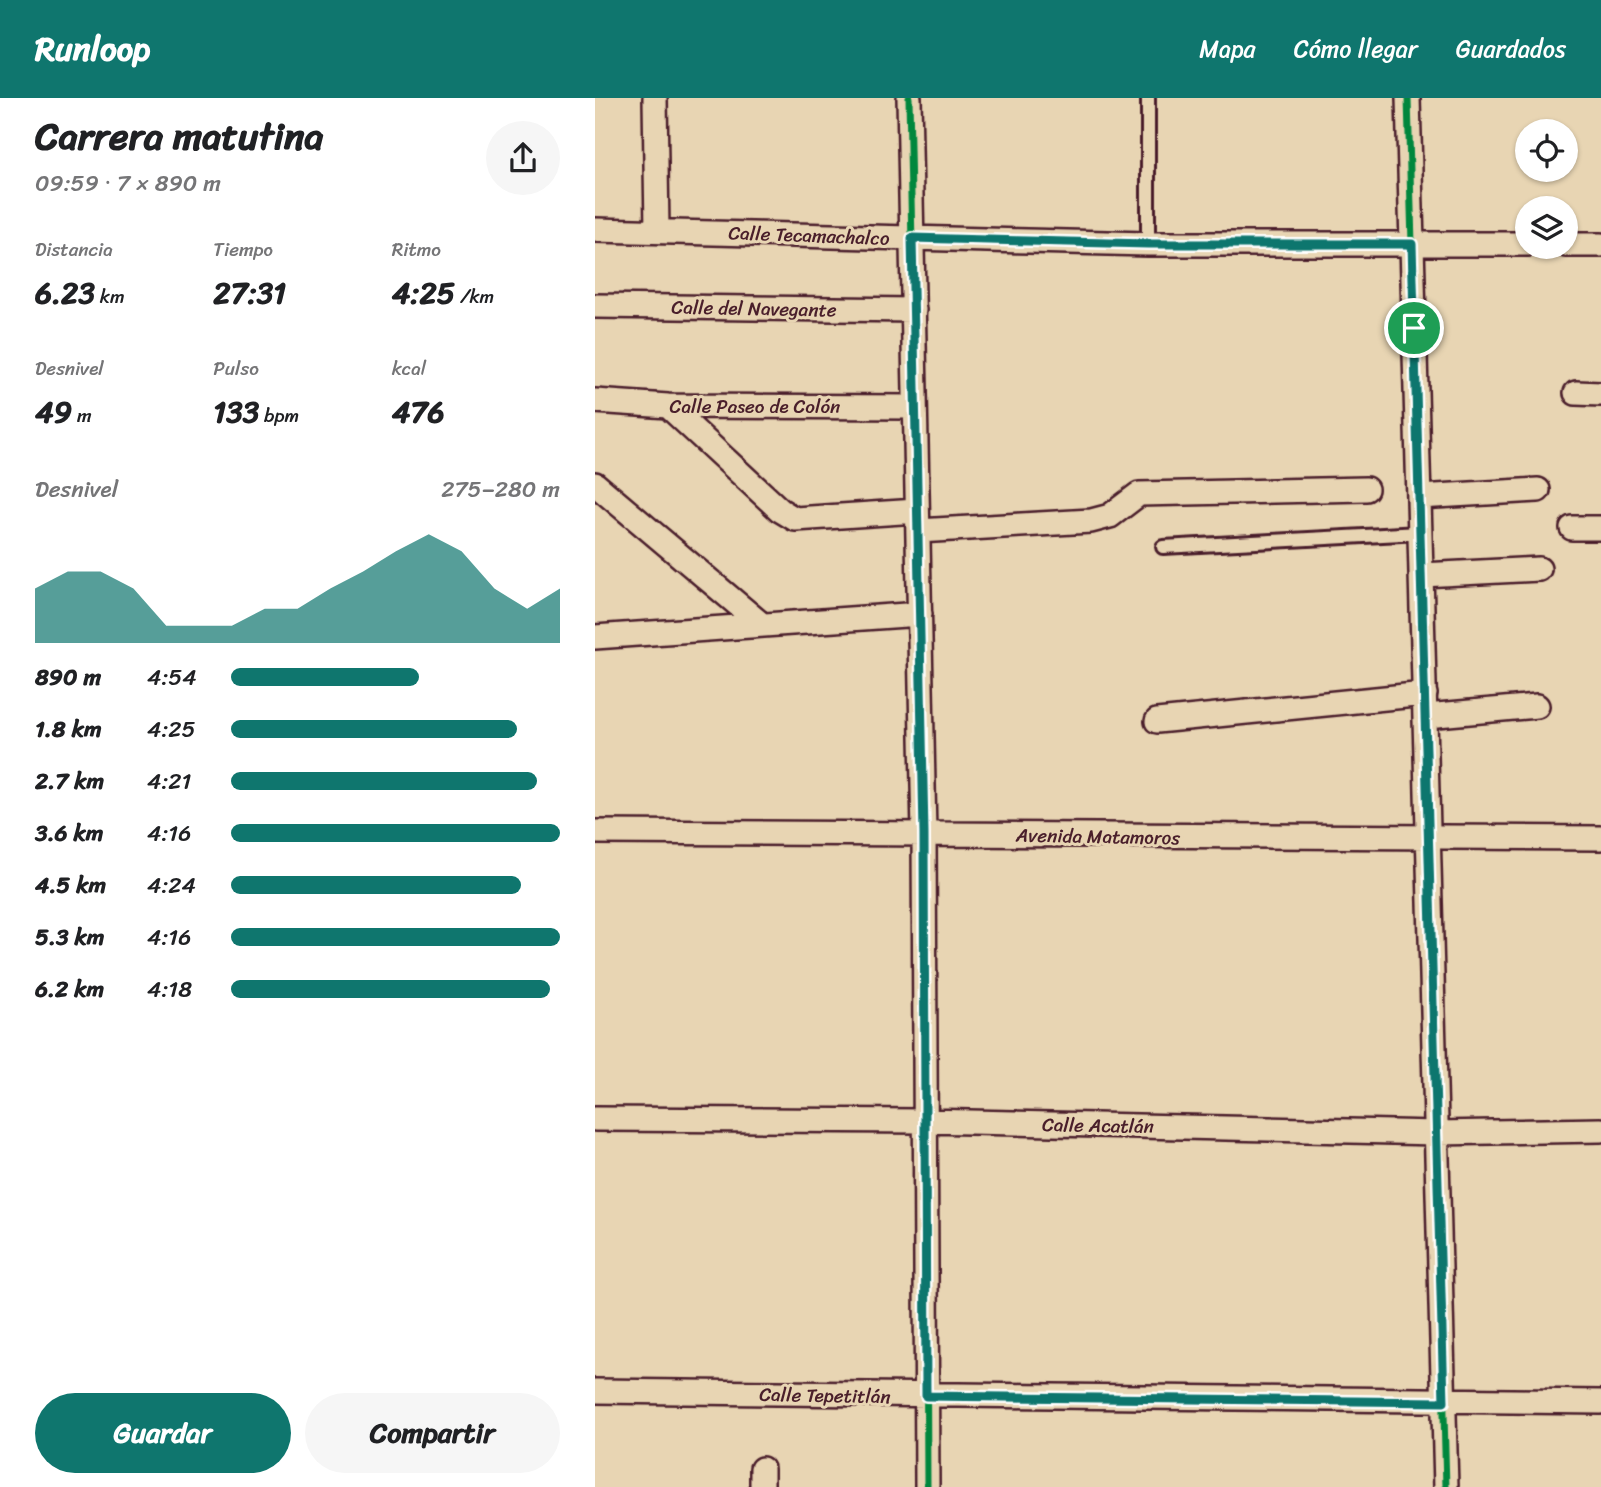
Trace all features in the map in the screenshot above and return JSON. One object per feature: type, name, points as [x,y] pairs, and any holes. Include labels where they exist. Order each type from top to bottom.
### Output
[{"type":"street","points":[[655,98],[657,230]]},
{"type":"street","points":[[909,98],[924,834],[927,1487]]},
{"type":"street","points":[[1408,98],[1446,1487]]},
{"type":"street","name":"Calle Tecamachalco","points":[[595,230],[1148,244],[1515,244]]},
{"type":"street","points":[[1578,245],[1601,245]]},
{"type":"street","name":"Calle del Navegante","points":[[595,306],[913,310]]},
{"type":"street","points":[[1576,393],[1601,394]]},
{"type":"street","name":"Calle Paseo de Colón","points":[[595,401],[668,406],[915,407]]},
{"type":"street","points":[[668,406],[780,510],[795,519],[1091,521],[1110,516],[1139,494],[1366,489]]},
{"type":"street","points":[[595,484],[761,624]]},
{"type":"street","points":[[1419,496],[1538,490]]},
{"type":"street","points":[[1572,528],[1601,528]]},
{"type":"street","points":[[1422,575],[1539,569]]},
{"type":"street","points":[[595,637],[920,614]]},
{"type":"street","points":[[1157,721],[1426,705],[1537,706]]},
{"type":"street","name":"Avenida Matamoros","points":[[595,832],[1601,838]]},
{"type":"street","name":"Calle Acatlán","points":[[595,1119],[925,1121],[1437,1133],[1601,1130]]},
{"type":"street","name":"Calle Tepetitlán","points":[[595,1391],[1601,1402]]},
{"type":"lane","points":[[1148,98],[1148,244]]},
{"type":"lane","points":[[1163,547],[1420,533]]},
{"type":"cycle path","points":[[909,98],[924,834],[927,1487]]},
{"type":"cycle path","points":[[1408,98],[1446,1487]]},
{"type":"route","points":[[912,238],[1148,244],[1412,244],[1414,328],[1444,1402],[926,1396],[924,834],[912,238]]}]
